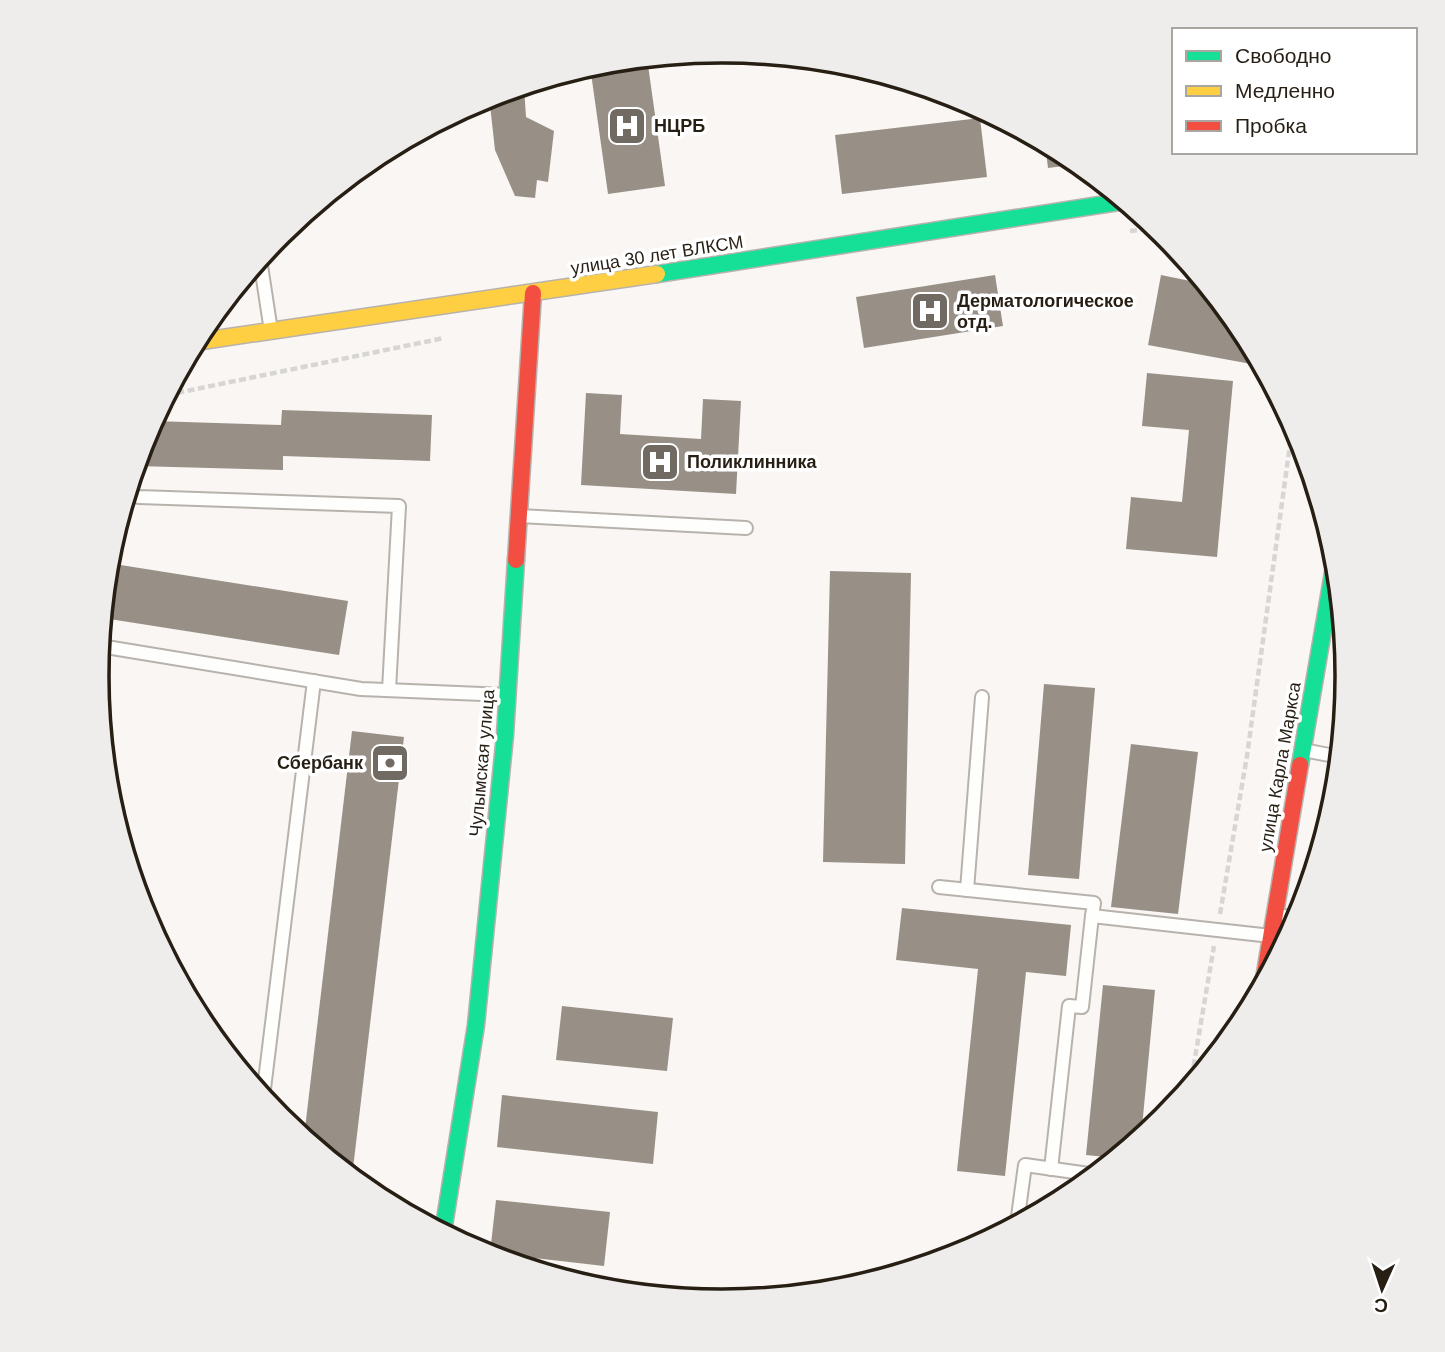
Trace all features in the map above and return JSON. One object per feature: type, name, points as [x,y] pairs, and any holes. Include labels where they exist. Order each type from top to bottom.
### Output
[{"type":"street","name":"улица 30 лет ВЛКСМ","points":[[210,340],[533,293],[1112,203]]},
{"type":"street","name":"Чулымская улица","points":[[445,1222],[476,1024],[508,695],[533,293]]},
{"type":"street","name":"улица Карла Маркса","points":[[1268,955],[1330,593]]},
{"type":"lane","points":[[262,272],[271,331]]},
{"type":"lane","points":[[137,496],[399,506],[388,690]]},
{"type":"lane","points":[[519,516],[746,528]]},
{"type":"lane","points":[[110,648],[314,681],[388,690],[508,695]]},
{"type":"lane","points":[[265,1083],[314,681]]},
{"type":"lane","points":[[967,890],[982,697]]},
{"type":"lane","points":[[1303,750],[1330,755]]},
{"type":"lane","points":[[939,887],[1094,903],[1082,1007],[1069,1006],[1051,1169]]},
{"type":"lane","points":[[1275,914],[1286,916]]},
{"type":"lane","points":[[1092,916],[1271,936]]},
{"type":"lane","points":[[1019,1213],[1025,1166],[1081,1173]]},
{"type":"path","points":[[1118,233],[1142,230]]},
{"type":"path","points":[[180,392],[449,337]]},
{"type":"path","points":[[1193,1068],[1247,757],[1290,444]]},
{"type":"building","name":"НЦРБ","points":[[648,67],[665,186],[608,194],[592,78]]},
{"type":"building","points":[[525,96],[526,117],[554,131],[548,182],[537,180],[535,198],[515,196],[495,150],[490,109]]},
{"type":"building","points":[[976,118],[980,120],[987,177],[842,194],[835,135]]},
{"type":"building","points":[[1047,156],[1063,166],[1048,168]]},
{"type":"building","name":"Дерматологическое отд.","points":[[995,275],[1003,326],[864,348],[856,297]]},
{"type":"building","points":[[1161,275],[1191,281],[1232,335],[1249,364],[1148,345]]},
{"type":"building","points":[[1147,373],[1233,381],[1217,557],[1126,549],[1131,497],[1182,502],[1189,430],[1142,426]]},
{"type":"building","name":"Поликлинника","points":[[586,393],[622,395],[620,434],[701,439],[703,399],[741,401],[736,494],[581,485]]},
{"type":"building","points":[[282,410],[432,415],[430,461],[283,456],[283,470],[147,466],[165,421],[281,425]]},
{"type":"building","points":[[120,565],[348,601],[339,655],[113,620]]},
{"type":"building","points":[[830,571],[911,573],[905,864],[823,862]]},
{"type":"building","points":[[1044,684],[1095,688],[1079,879],[1028,875]]},
{"type":"building","points":[[352,731],[404,737],[353,1165],[305,1125]]},
{"type":"building","points":[[1131,744],[1198,752],[1178,914],[1111,907]]},
{"type":"building","points":[[902,908],[1071,925],[1066,976],[1026,972],[1005,1176],[957,1171],[978,969],[896,960]]},
{"type":"building","points":[[1103,985],[1155,990],[1143,1122],[1103,1157],[1086,1155]]},
{"type":"building","points":[[562,1006],[673,1018],[667,1071],[556,1060]]},
{"type":"building","points":[[502,1095],[658,1112],[653,1164],[497,1147]]},
{"type":"building","points":[[496,1200],[610,1212],[604,1266],[530,1258],[491,1243]]},
{"type":"traffic: fast","points":[[657,274],[1112,203]]},
{"type":"traffic: fast","points":[[445,1222],[476,1025],[505,735],[516,560]]},
{"type":"traffic: fast","points":[[1300,765],[1330,593]]},
{"type":"traffic: slow","points":[[210,340],[657,274]]},
{"type":"traffic: jam","points":[[516,560],[533,293]]},
{"type":"traffic: jam","points":[[1268,954],[1300,765]]},
{"type":"place","name":"НЦРБ","points":[[627,126]]},
{"type":"place","name":"Дерматологическое отд.","points":[[930,311]]},
{"type":"place","name":"Поликлинника","points":[[660,462]]},
{"type":"place","name":"Сбербанк","points":[[390,763]]}]
